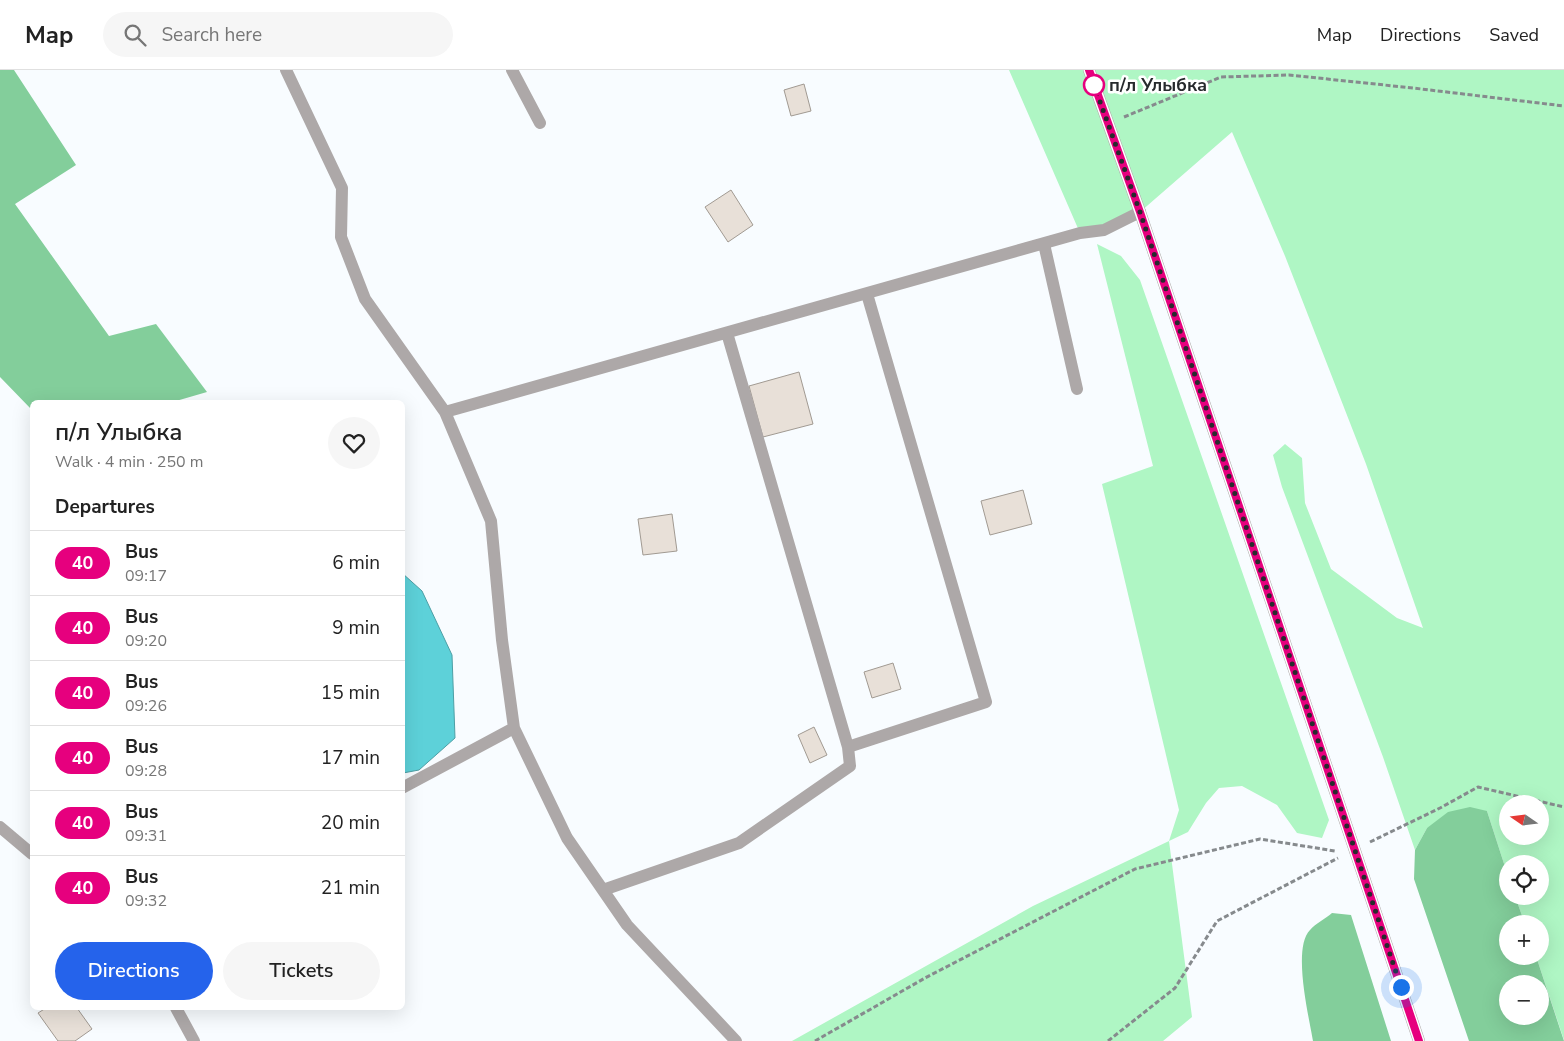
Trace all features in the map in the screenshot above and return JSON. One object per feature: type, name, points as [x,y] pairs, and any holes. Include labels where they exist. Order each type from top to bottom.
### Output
[{"type":"street","points":[[286,70],[342,188],[341,237],[365,299],[445,412],[492,520],[502,640],[514,728],[568,838],[627,925],[736,1041]]},
{"type":"street","points":[[512,70],[540,123]]},
{"type":"street","points":[[1089,70],[1140,212],[1420,1041]]},
{"type":"street","points":[[445,412],[1080,233],[1104,230],[1140,212]]},
{"type":"street","points":[[1044,244],[1077,389]]},
{"type":"street","points":[[848,747],[986,702],[867,294]]},
{"type":"street","points":[[603,890],[739,843],[850,766],[848,747],[727,333]]},
{"type":"street","points":[[405,786],[514,728]]},
{"type":"street","points":[[0,826],[30,852]]},
{"type":"street","points":[[177,1010],[194,1041]]},
{"type":"path","points":[[1107,124],[1221,77],[1289,76],[1413,88],[1564,106]]},
{"type":"path","points":[[1108,1041],[1175,988],[1217,921],[1343,855],[1440,808],[1478,787],[1564,807]]},
{"type":"path","points":[[816,1041],[924,978],[1135,869],[1260,839],[1321,848],[1340,852],[1343,855]]},
{"type":"green space","points":[[0,70],[14,70],[76,165],[15,204],[109,336],[156,324],[207,392],[179,400],[30,400],[30,408],[0,377]]},
{"type":"green space","points":[[1009,70],[1564,70],[1564,1040],[1549,995],[1549,975],[1542,975],[1539,965],[1549,965],[1549,915],[1522,915],[1518,905],[1549,905],[1549,855],[1501,855],[1487,811],[1427,828],[1415,850],[1383,757],[1282,487],[1273,455],[1285,444],[1302,458],[1305,503],[1331,569],[1397,618],[1423,628],[1366,464],[1285,256],[1232,132],[1140,212],[1080,233]]},
{"type":"green space","points":[[1097,244],[1121,256],[1140,280],[1329,820],[1322,838],[1297,833],[1277,805],[1242,786],[1219,788],[1206,803],[1188,832],[1169,841],[1179,810],[1102,484],[1153,466]]},
{"type":"green space","points":[[1470,807],[1487,811],[1501,855],[1499,855],[1499,905],[1518,905],[1522,915],[1499,915],[1499,965],[1539,965],[1542,975],[1499,975],[1499,1025],[1549,1025],[1549,995],[1564,1041],[1469,1041],[1414,879],[1415,850],[1427,828],[1448,812]]},
{"type":"green space","points":[[1169,841],[1192,1017],[1163,1041],[792,1041],[1033,906]]},
{"type":"green space","points":[[1332,913],[1351,915],[1391,1041],[1313,1041],[1303,983],[1302,952],[1305,939],[1310,930]]},
{"type":"water","points":[[405,576],[422,591],[452,655],[455,738],[419,770],[405,773]]},
{"type":"building","points":[[804,84],[811,111],[791,116],[784,90]]},
{"type":"building","points":[[731,190],[753,225],[728,242],[705,207]]},
{"type":"building","points":[[799,372],[813,424],[763,437],[749,386]]},
{"type":"building","points":[[1023,490],[1032,524],[990,535],[981,501]]},
{"type":"building","points":[[672,514],[677,551],[643,555],[638,519]]},
{"type":"building","points":[[893,663],[901,689],[872,698],[864,672]]},
{"type":"building","points":[[814,727],[827,755],[810,763],[798,735]]},
{"type":"building","points":[[43,1010],[78,1010],[92,1029],[75,1041],[58,1041],[38,1013]]},
{"type":"bus line","name":"40","points":[[1089,70],[1140,212],[1356,849],[1419,1041]]},
{"type":"place","name":"п/л Улыбка","points":[[1094,85]]},
{"type":"route","points":[[1094,85],[1140,212],[1401,987]]}]
